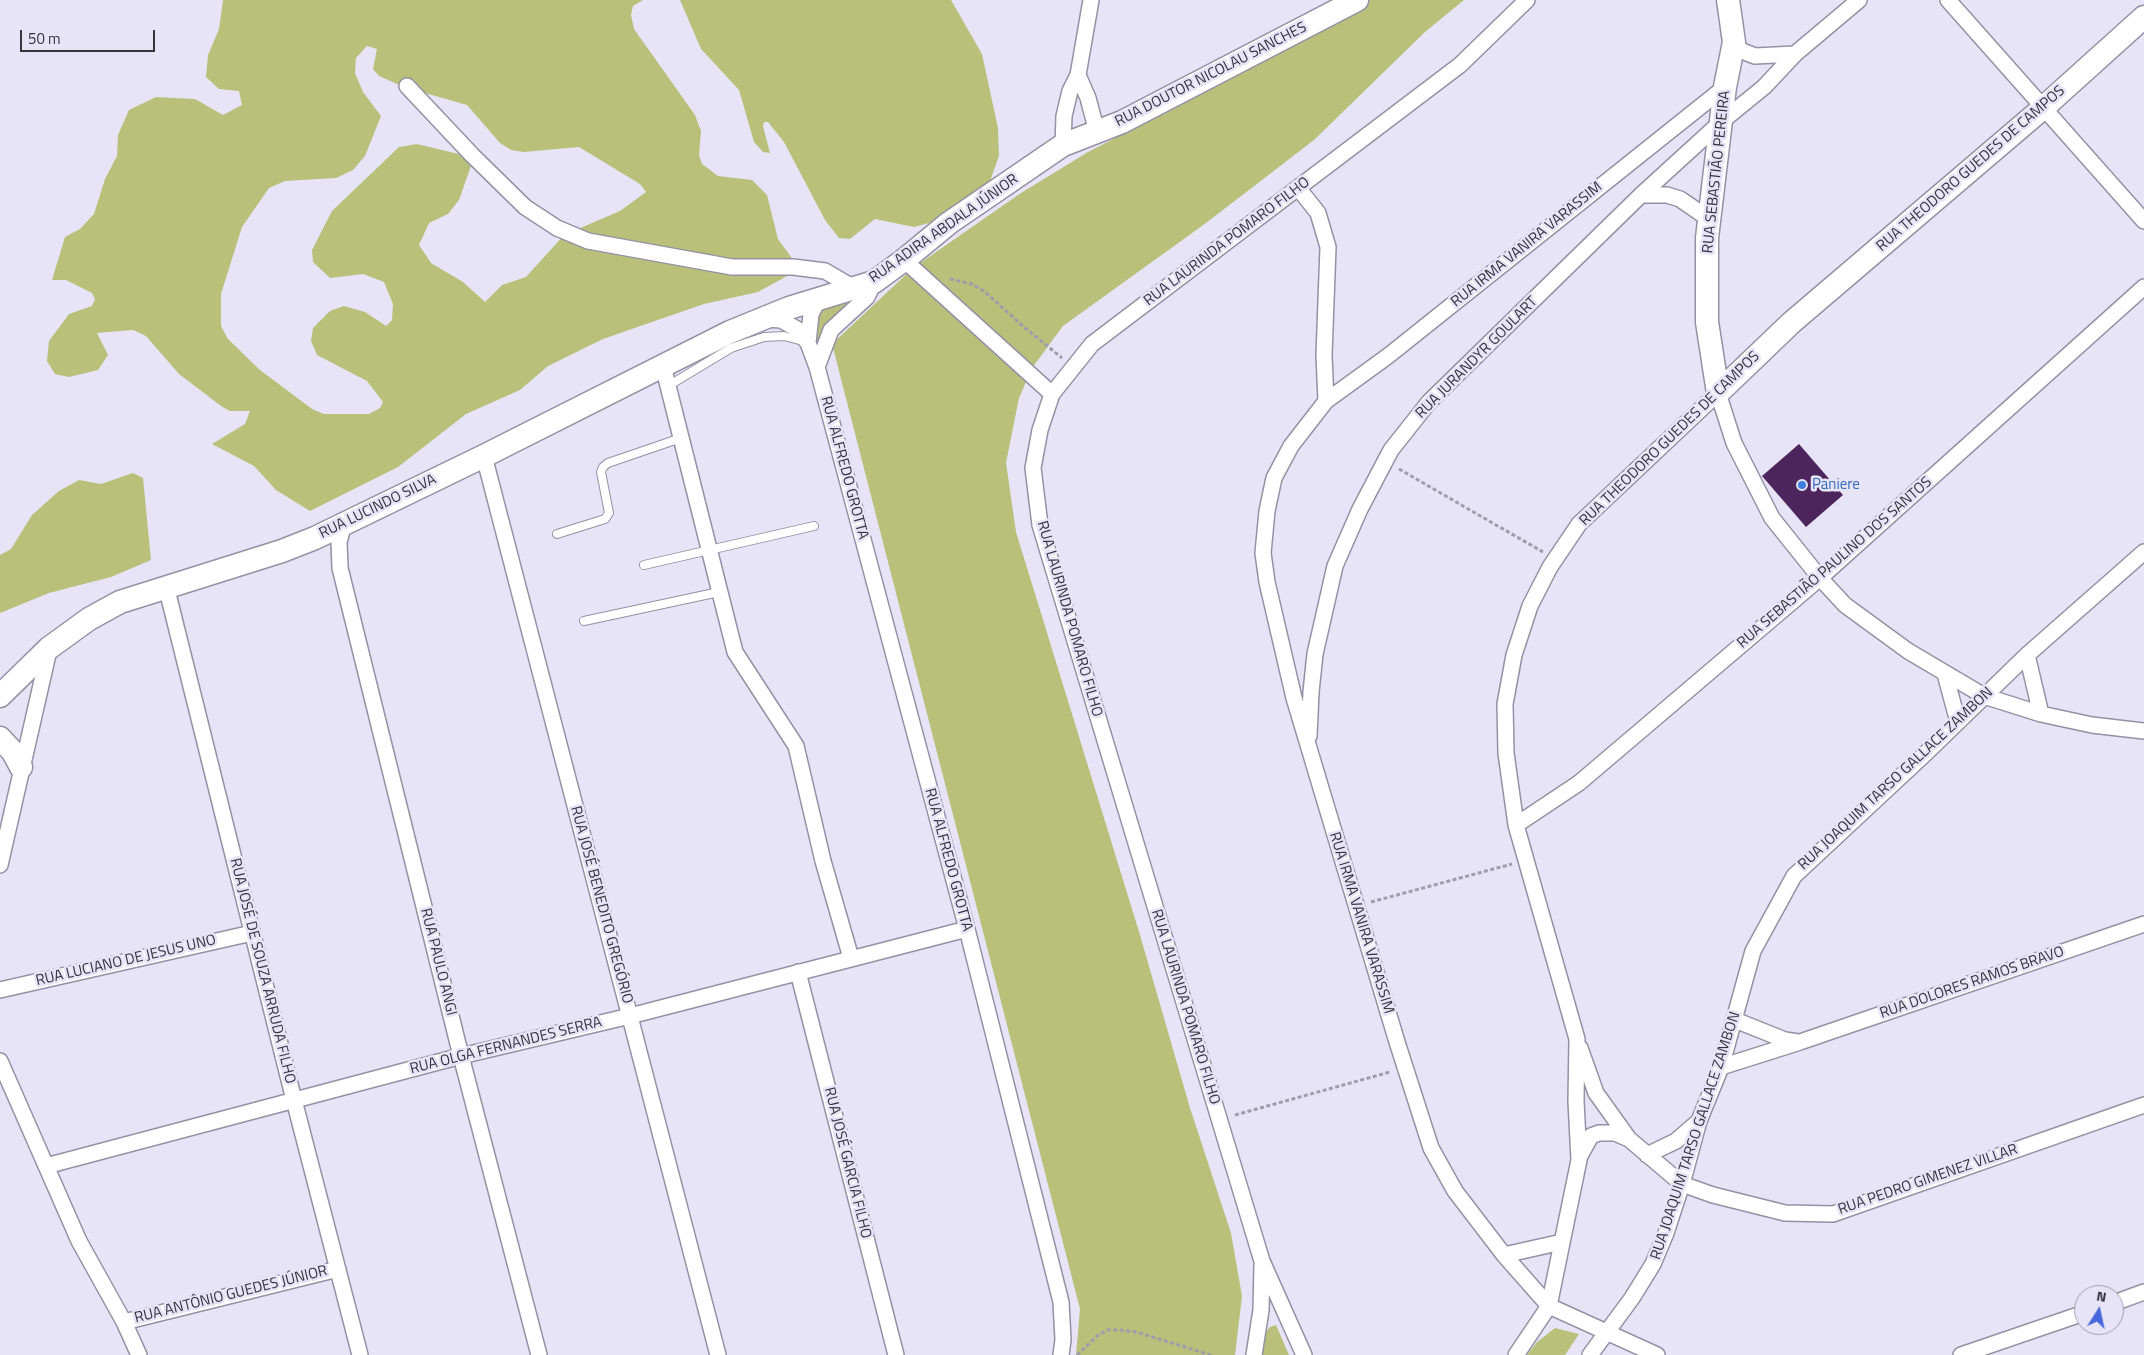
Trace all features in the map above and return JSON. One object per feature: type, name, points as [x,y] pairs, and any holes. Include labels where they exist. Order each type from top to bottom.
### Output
[{"type":"street","points":[[1063,145],[1064,116],[1070,91],[1078,76],[1091,0]]},
{"type":"street","name":"RUA DOUTOR NICOLAU SANCHES","points":[[1063,145],[1122,122],[1357,0]]},
{"type":"street","name":"RUA LAURINDA POMARO FILHO","points":[[1304,1355],[1262,1261],[1040,525],[1034,468],[1040,430],[1052,394],[1092,344],[1299,189],[1460,65],[1526,0]]},
{"type":"street","name":"RUA SEBASTIÃO PEREIRA","points":[[1728,0],[1734,42],[1721,122],[1707,238],[1708,322],[1718,393],[1734,443],[1772,518],[1820,578],[1845,605],[1908,651],[1945,674],[1984,696],[2041,714],[2092,725],[2144,731]]},
{"type":"street","name":"RUA JURANDYR GOULART","points":[[1309,750],[1311,692],[1315,654],[1335,566],[1360,509],[1391,450],[1429,402],[1642,195],[1721,122],[1764,87],[1795,54],[1859,0]]},
{"type":"street","points":[[1948,0],[2144,221]]},
{"type":"street","name":"RUA THEODORO GUEDES DE CAMPOS","points":[[1516,1355],[1549,1306],[1578,1160],[1576,1101],[1577,1039],[1516,825],[1506,753],[1505,704],[1514,655],[1530,606],[1555,560],[1579,524],[1791,323],[2043,108],[2144,17]]},
{"type":"street","points":[[1734,42],[1742,52],[1755,56],[1795,54]]},
{"type":"street","points":[[1078,76],[1088,98],[1097,132]]},
{"type":"street","points":[[407,86],[472,156],[525,207],[557,228],[588,241],[732,266],[793,267],[825,271],[864,285],[867,297],[831,330],[817,367]]},
{"type":"street","name":"RUA IRMA VANIRA VARASSIM","points":[[1658,1355],[1606,1334],[1549,1306],[1504,1255],[1455,1191],[1431,1148],[1294,698],[1266,582],[1263,553],[1267,511],[1274,478],[1291,446],[1326,401],[1395,350],[1726,87]]},
{"type":"street","name":"RUA ADIRA ABDALA JÚNIOR","points":[[789,308],[864,285],[904,260],[948,223],[1063,145]]},
{"type":"street","points":[[1299,189],[1318,213],[1328,247],[1324,355],[1326,401]]},
{"type":"street","points":[[1642,195],[1667,195],[1680,199],[1709,219]]},
{"type":"street","points":[[904,260],[1052,394]]},
{"type":"street","name":"RUA SEBASTIÃO PAULINO DOS SANTOS","points":[[1516,825],[1580,783],[1820,578],[2144,287]]},
{"type":"street","name":"RUA ALFREDO GROTTA","points":[[819,299],[810,314],[808,343],[817,367],[967,930],[1061,1302],[1063,1340],[1061,1355]]},
{"type":"street","name":"RUA LUCINDO SILVA","points":[[0,696],[49,648],[89,619],[120,602],[282,551],[315,538],[484,456],[666,376],[730,332],[789,308]]},
{"type":"street","points":[[763,318],[781,320],[789,324],[797,329],[808,343]]},
{"type":"street","points":[[666,376],[735,652],[796,746],[823,860],[850,958]]},
{"type":"street","name":"RUA JOSÉ BENEDITO GREGÓRIO","points":[[484,456],[718,1355]]},
{"type":"street","name":"RUA PAULO ANGI","points":[[340,568],[339,542],[344,524]]},
{"type":"street","name":"RUA PAULO ANGI","points":[[315,538],[334,555],[340,568],[461,1056],[540,1355]]},
{"type":"street","name":"RUA JOAQUIM TARSO GALLACE ZAMBON","points":[[1590,1355],[1653,1264],[1666,1234],[1699,1121],[1721,1067],[1753,951],[1794,876],[2027,655],[2144,552]]},
{"type":"street","name":"RUA JOSÉ DE SOUZA ARRUDA FILHO","points":[[166,586],[294,1100],[360,1355]]},
{"type":"street","points":[[0,865],[49,648]]},
{"type":"street","points":[[2027,655],[2041,714]]},
{"type":"street","points":[[1945,674],[1958,722]]},
{"type":"street","points":[[0,738],[13,752],[21,767]]},
{"type":"street","name":"RUA DOLORES RAMOS BRAVO","points":[[1721,1067],[1800,1042],[2144,924]]},
{"type":"street","name":"RUA OLGA FERNANDES SERRA","points":[[46,1166],[461,1056],[630,1016],[850,958],[967,930]]},
{"type":"street","name":"RUA LUCIANO DE JESUS UNO","points":[[0,990],[252,933]]},
{"type":"street","name":"RUA JOSÉ GARCIA FILHO","points":[[798,972],[896,1355]]},
{"type":"street","points":[[1735,1020],[1785,1040],[1800,1042]]},
{"type":"street","name":"RUA PEDRO GIMENEZ VILLAR","points":[[1577,1039],[1596,1094],[1629,1139],[1647,1155],[1682,1184],[1713,1196],[1785,1213],[1834,1214],[2144,1105]]},
{"type":"street","points":[[0,1061],[79,1241],[124,1322],[139,1355]]},
{"type":"street","points":[[1576,1101],[1582,1094],[1588,1092],[1596,1094]]},
{"type":"street","points":[[1647,1155],[1676,1141],[1699,1121]]},
{"type":"street","points":[[1578,1160],[1584,1145],[1591,1136],[1599,1133],[1615,1133],[1629,1139]]},
{"type":"street","points":[[1504,1255],[1562,1242]]},
{"type":"street","name":"RUA LAURINDA POMARO FILHO","points":[[1254,1355],[1261,1310],[1262,1261]]},
{"type":"street","name":"RUA ANTÔNIO GUEDES JÚNIOR","points":[[124,1322],[338,1269]]},
{"type":"street","points":[[2124,1299],[2144,1292]]},
{"type":"street","points":[[1961,1355],[2074,1316]]},
{"type":"lane","points":[[666,376],[700,365],[739,345],[764,337],[784,336],[808,343]]},
{"type":"lane","points":[[557,534],[605,519],[609,513],[601,472],[608,463],[681,438]]},
{"type":"lane","points":[[644,565],[814,526]]},
{"type":"lane","points":[[584,621],[720,592]]},
{"type":"path","points":[[992,298],[1024,327],[1073,366]]},
{"type":"path","points":[[1386,461],[1555,560]]},
{"type":"path","points":[[1356,906],[1525,860]]},
{"type":"path","points":[[1220,1119],[1405,1067]]},
{"type":"path","points":[[1077,1355],[1097,1336],[1107,1330],[1136,1332],[1211,1355]]},
{"type":"green space","points":[[223,0],[643,0],[633,6],[631,15],[634,29],[695,115],[701,131],[699,155],[702,164],[718,176],[752,180],[767,195],[778,239],[794,261],[787,276],[758,292],[704,304],[603,339],[548,366],[520,390],[466,414],[398,467],[310,511],[276,490],[254,466],[212,444],[245,424],[250,411],[230,411],[221,406],[179,374],[146,336],[133,330],[97,333],[108,355],[98,370],[69,377],[55,374],[47,361],[49,341],[69,314],[92,306],[95,299],[92,293],[66,280],[52,280],[65,237],[80,229],[94,214],[105,179],[117,156],[118,135],[129,110],[156,97],[195,99],[223,115],[242,105],[239,91],[219,89],[206,77],[208,55],[219,29]],"holes":[[[367,46],[377,49],[373,69],[379,76],[404,87],[467,105],[500,143],[511,150],[524,152],[579,147],[640,184],[646,192],[620,211],[564,235],[526,277],[502,285],[485,302],[463,282],[431,263],[419,245],[429,223],[448,214],[459,200],[472,163],[463,155],[417,144],[399,147],[332,211],[312,250],[313,262],[330,278],[363,274],[384,282],[393,304],[392,320],[386,326],[365,312],[344,306],[330,311],[313,328],[311,341],[317,355],[367,381],[383,402],[380,408],[369,414],[324,414],[312,409],[260,370],[228,339],[221,326],[221,294],[242,227],[269,188],[285,181],[336,178],[353,170],[365,156],[381,116],[363,92],[355,73],[356,58]]]},
{"type":"green space","points":[[680,0],[951,0],[982,54],[998,128],[999,156],[988,187],[948,218],[914,227],[875,219],[850,239],[839,238],[825,220],[784,142],[768,122],[764,122],[763,126],[770,153],[763,152],[754,142],[739,90],[701,49]]},
{"type":"green space","points":[[1368,0],[1464,0],[1425,32],[1314,140],[1206,223],[1063,326],[1032,368],[1019,398],[1006,463],[1016,532],[1140,935],[1190,1108],[1231,1233],[1242,1296],[1235,1355],[1076,1355],[1080,1309],[832,344],[913,268],[1021,193],[1088,152],[1239,74]]},
{"type":"green space","points":[[858,295],[833,318],[818,352],[814,343],[815,308]]},
{"type":"green space","points":[[133,473],[143,478],[151,560],[111,577],[49,593],[0,613],[0,555],[11,549],[32,515],[59,491],[79,480],[101,484]]},
{"type":"green space","points":[[1276,1325],[1289,1355],[1261,1355],[1265,1333],[1270,1327]]},
{"type":"green space","points":[[1555,1328],[1579,1334],[1565,1355],[1527,1355],[1536,1343]]},
{"type":"building","name":"Paniere","points":[[1799,444],[1843,495],[1806,527],[1762,476]]},
{"type":"place","name":"Paniere","points":[[1802,485]]}]
